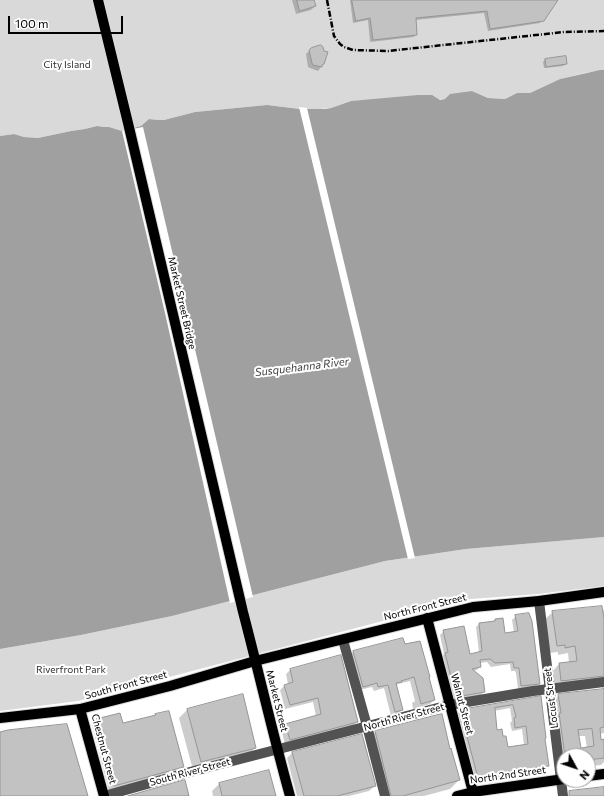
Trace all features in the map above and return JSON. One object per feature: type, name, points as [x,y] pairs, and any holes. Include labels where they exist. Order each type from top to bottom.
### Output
[{"type":"main road","name":"Market Street Bridge","points":[[98,0],[243,612]]},
{"type":"main road","name":"North Front Street","points":[[255,661],[473,607],[540,601],[604,592]]},
{"type":"main road","name":"Market Street","points":[[243,612],[277,750],[290,796]]},
{"type":"main road","name":"Walnut Street","points":[[427,618],[474,794]]},
{"type":"main road","name":"South Front Street","points":[[0,718],[80,709],[170,686],[255,661]]},
{"type":"main road","name":"Chestnut Street","points":[[80,709],[104,796]]},
{"type":"main road","name":"North 2nd Street","points":[[457,796],[556,780]]},
{"type":"street","name":"Locust Street","points":[[540,601],[558,748]]},
{"type":"street","points":[[343,640],[385,796]]},
{"type":"street","name":"North River Street","points":[[277,750],[449,705],[533,690],[604,682]]},
{"type":"street","name":"South River Street","points":[[104,796],[277,750]]},
{"type":"green space","name":"City Island","points":[[0,0],[604,0],[604,70],[560,79],[530,93],[517,93],[505,99],[488,98],[472,91],[441,100],[435,97],[351,101],[331,108],[309,110],[267,105],[195,112],[164,120],[149,119],[141,126],[122,131],[109,127],[97,126],[38,138],[24,137],[14,134],[0,136]]},
{"type":"green space","name":"Riverfront Park","points":[[604,537],[604,586],[459,601],[78,701],[0,711],[0,649],[81,635],[172,616],[385,561],[466,549]]},
{"type":"water","name":"Susquehanna River","points":[[604,70],[604,537],[466,549],[385,561],[172,616],[81,635],[0,649],[0,136],[14,134],[24,137],[38,138],[97,126],[109,127],[122,131],[141,126],[149,119],[164,120],[195,112],[267,105],[300,109],[325,109],[351,101],[418,95],[432,95],[440,100],[445,99],[450,94],[472,91],[488,98],[505,99],[517,93],[530,93],[560,79]]},
{"type":"pier","points":[[299,107],[307,108],[415,558],[408,559]]},
{"type":"pier","points":[[143,127],[253,597],[230,603],[165,313],[122,131]]},
{"type":"building","points":[[297,0],[314,0],[316,6],[300,11]]},
{"type":"building","points":[[352,0],[558,0],[544,21],[490,29],[487,11],[416,18],[417,35],[373,40],[370,18],[356,21]]},
{"type":"building","points":[[321,45],[324,51],[328,52],[322,67],[313,65],[309,50]]},
{"type":"building","points":[[566,56],[567,64],[546,67],[545,59]]},
{"type":"building","points":[[602,606],[604,619],[604,676],[561,681],[559,663],[577,661],[575,646],[565,648],[565,645],[557,646],[552,611]]},
{"type":"building","points":[[529,613],[532,621],[540,684],[521,686],[519,668],[514,668],[513,662],[495,663],[490,659],[480,660],[481,667],[472,669],[483,678],[485,692],[456,697],[445,653],[448,652],[443,630],[464,626],[470,654],[482,651],[479,623],[495,621],[495,619],[503,618],[505,633],[518,631],[515,615]]},
{"type":"building","points":[[403,638],[405,644],[420,641],[435,700],[421,704],[414,677],[396,683],[403,710],[395,712],[388,685],[378,687],[377,683],[363,687],[353,651]]},
{"type":"building","points":[[341,655],[358,722],[290,740],[285,724],[321,714],[318,698],[290,705],[284,685],[293,682],[290,669]]},
{"type":"building","points":[[604,689],[604,727],[600,728],[601,740],[604,739],[604,758],[596,759],[596,748],[581,748],[564,748],[559,713],[561,713],[558,694]],"holes":[[[592,729],[594,746],[581,748],[578,730]]]},
{"type":"building","points":[[243,694],[256,748],[201,762],[187,709]]},
{"type":"building","points":[[541,696],[549,766],[504,773],[504,775],[478,778],[460,710]],"holes":[[[513,705],[516,717],[514,718],[515,728],[526,726],[528,744],[508,747],[506,736],[503,736],[502,729],[497,730],[495,708]]]},
{"type":"building","points":[[169,711],[184,767],[114,786],[96,719],[120,713],[123,723]]},
{"type":"building","points":[[442,714],[450,749],[451,748],[460,780],[403,796],[391,796],[375,731]]},
{"type":"building","points":[[67,724],[88,796],[0,796],[0,732]]},
{"type":"building","points":[[362,734],[376,786],[337,796],[304,796],[292,752]]},
{"type":"building","points":[[269,770],[276,796],[222,796],[219,783]]},
{"type":"building","points":[[185,780],[189,796],[128,796]]},
{"type":"building","points":[[604,787],[604,796],[569,796],[569,791]]},
{"type":"railway","points":[[327,0],[334,36],[344,47],[353,50],[388,51],[564,32],[604,31]]}]
